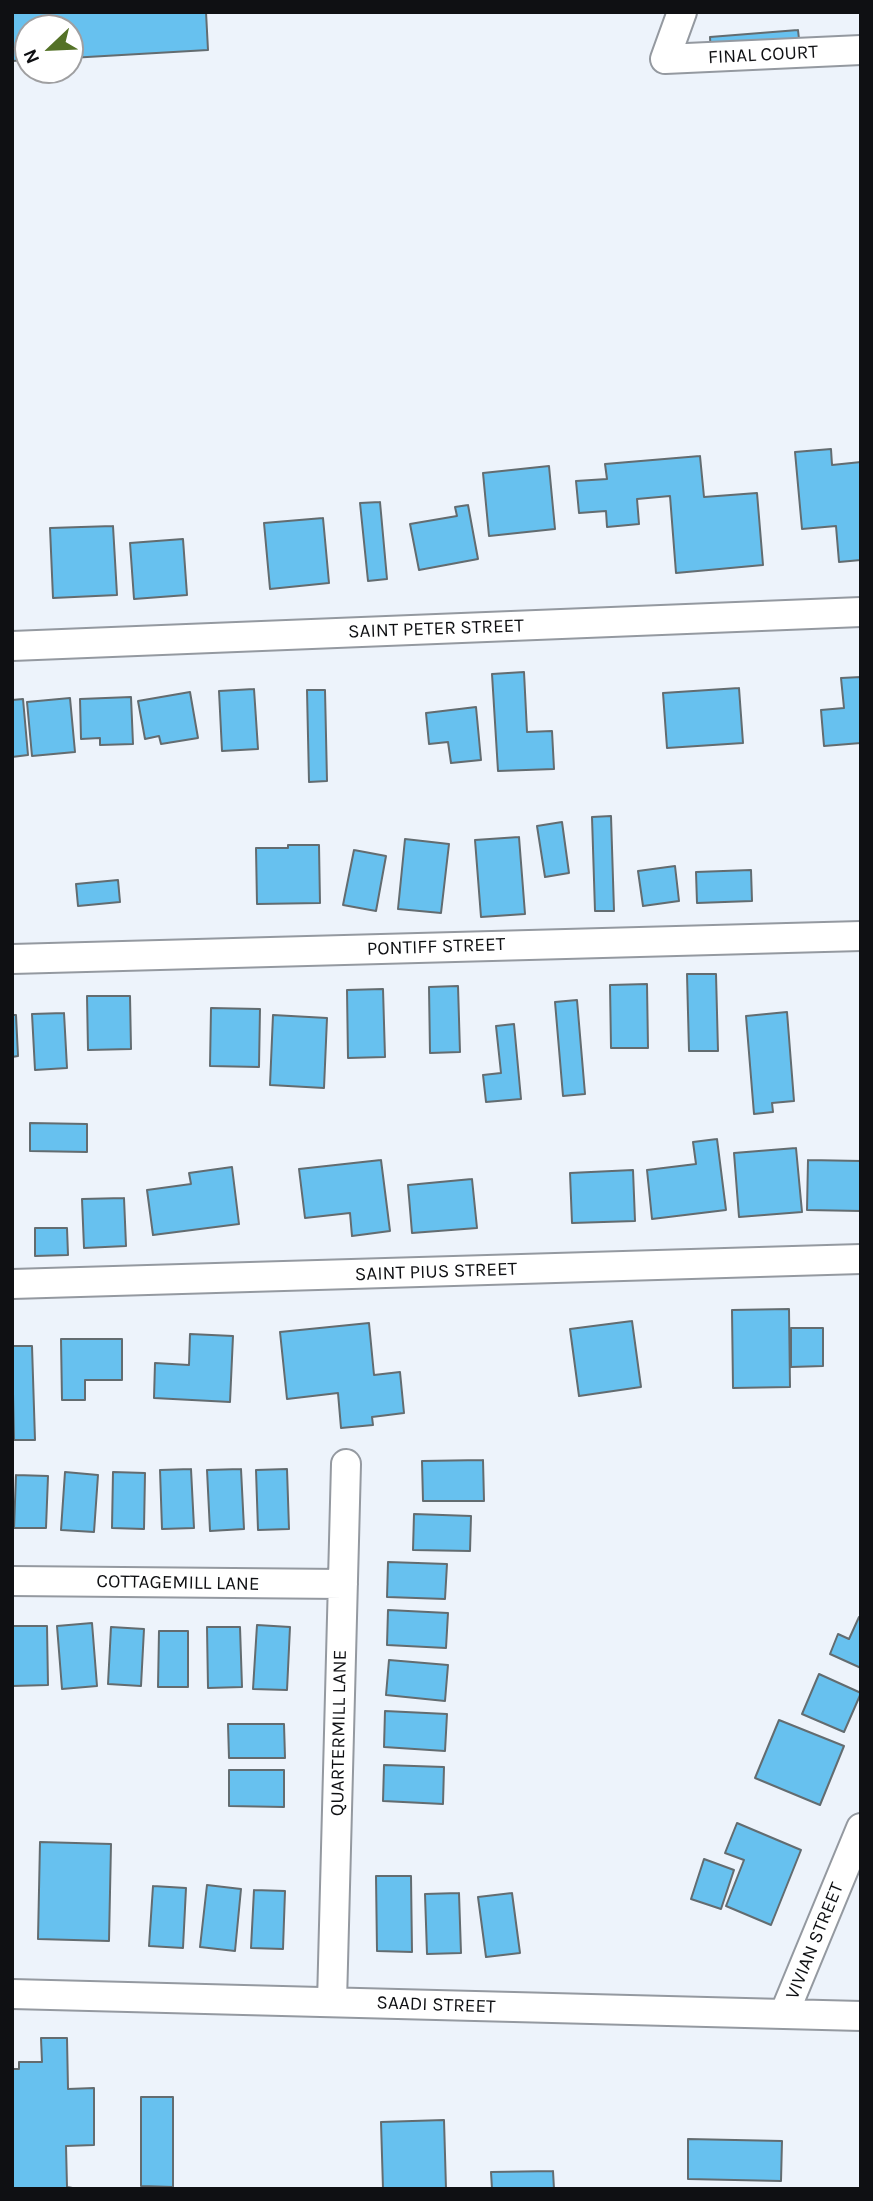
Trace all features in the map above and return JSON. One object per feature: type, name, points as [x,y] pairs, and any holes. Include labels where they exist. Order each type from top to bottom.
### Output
[{"type":"street","name":"FINAL COURT","points":[[682,12],[665,59],[861,50]]},
{"type":"street","name":"SAINT PETER STREET","points":[[12,646],[861,612]]},
{"type":"street","name":"PONTIFF STREET","points":[[12,959],[861,936]]},
{"type":"street","name":"SAINT PIUS STREET","points":[[12,1284],[861,1259]]},
{"type":"street","name":"QUARTERMILL LANE","points":[[332,2002],[346,1464]]},
{"type":"street","name":"COTTAGEMILL LANE","points":[[12,1581],[343,1584]]},
{"type":"street","name":"VIVIAN STREET","points":[[785,2014],[861,1828]]},
{"type":"street","name":"SAADI STREET","points":[[12,1994],[861,2016]]},
{"type":"building","points":[[12,12],[206,12],[208,50],[84,57],[84,14],[14,14],[12,61]]},
{"type":"building","points":[[798,30],[800,48],[711,56],[710,37]]},
{"type":"building","points":[[831,449],[832,465],[861,462],[861,560],[839,562],[836,526],[802,529],[795,452]]},
{"type":"building","points":[[700,456],[704,497],[757,493],[763,565],[676,573],[670,496],[637,499],[639,524],[607,527],[606,511],[579,513],[576,481],[607,479],[605,464]]},
{"type":"building","points":[[549,466],[555,529],[489,536],[483,473]]},
{"type":"building","points":[[380,502],[387,579],[368,581],[360,503]]},
{"type":"building","points":[[468,505],[478,559],[419,570],[410,524],[457,516],[455,507]]},
{"type":"building","points":[[323,518],[329,583],[270,589],[264,523]]},
{"type":"building","points":[[113,526],[117,595],[53,598],[50,528]]},
{"type":"building","points":[[183,539],[187,595],[134,599],[130,543]]},
{"type":"building","points":[[524,672],[527,732],[552,731],[554,769],[498,771],[492,674]]},
{"type":"building","points":[[861,677],[861,743],[824,746],[821,710],[844,708],[841,678]]},
{"type":"building","points":[[739,688],[743,743],[667,748],[663,693]]},
{"type":"building","points":[[254,689],[258,749],[222,751],[219,691]]},
{"type":"building","points":[[307,690],[325,690],[327,781],[309,782]]},
{"type":"building","points":[[190,692],[198,738],[161,744],[159,736],[145,739],[138,701]]},
{"type":"building","points":[[131,697],[133,744],[100,745],[100,738],[81,739],[80,699]]},
{"type":"building","points":[[70,698],[75,752],[32,756],[27,702]]},
{"type":"building","points":[[23,699],[28,755],[12,757],[12,700]]},
{"type":"building","points":[[476,707],[481,760],[451,763],[448,742],[429,744],[426,713]]},
{"type":"building","points":[[611,816],[614,911],[595,911],[592,817]]},
{"type":"building","points":[[562,822],[569,873],[545,877],[537,826]]},
{"type":"building","points":[[519,837],[525,914],[481,917],[475,840]]},
{"type":"building","points":[[405,839],[449,844],[441,913],[398,909]]},
{"type":"building","points":[[288,845],[319,845],[320,903],[257,904],[256,848],[288,848]]},
{"type":"building","points":[[354,850],[386,856],[376,911],[343,905]]},
{"type":"building","points":[[675,866],[679,901],[643,906],[638,871]]},
{"type":"building","points":[[751,870],[752,901],[697,903],[696,872]]},
{"type":"building","points":[[118,880],[120,902],[78,906],[76,884]]},
{"type":"building","points":[[687,974],[716,974],[718,1051],[689,1051]]},
{"type":"building","points":[[647,984],[648,1048],[611,1048],[610,985]]},
{"type":"building","points":[[458,986],[460,1052],[430,1053],[429,987]]},
{"type":"building","points":[[383,989],[385,1057],[348,1058],[347,990]]},
{"type":"building","points":[[87,996],[130,996],[131,1049],[88,1050]]},
{"type":"building","points":[[577,1000],[585,1094],[563,1096],[555,1002]]},
{"type":"building","points":[[211,1008],[260,1009],[259,1067],[210,1066]]},
{"type":"building","points":[[787,1012],[794,1101],[772,1103],[773,1112],[754,1114],[746,1016]]},
{"type":"building","points":[[64,1013],[67,1068],[35,1070],[32,1014]]},
{"type":"building","points":[[12,1015],[16,1015],[18,1056],[12,1057]]},
{"type":"building","points":[[273,1015],[327,1018],[324,1088],[270,1085]]},
{"type":"building","points":[[514,1024],[521,1099],[486,1102],[483,1075],[501,1073],[496,1026]]},
{"type":"building","points":[[30,1123],[87,1124],[87,1152],[30,1151]]},
{"type":"building","points":[[717,1139],[726,1210],[652,1219],[647,1170],[696,1164],[693,1142]]},
{"type":"building","points":[[796,1148],[802,1212],[739,1217],[734,1153]]},
{"type":"building","points":[[381,1160],[390,1231],[352,1236],[350,1213],[305,1218],[299,1169]]},
{"type":"building","points":[[808,1160],[861,1161],[861,1211],[807,1210]]},
{"type":"building","points":[[232,1167],[239,1224],[153,1235],[147,1190],[191,1184],[189,1173]]},
{"type":"building","points":[[633,1170],[635,1221],[572,1223],[570,1173]]},
{"type":"building","points":[[472,1179],[477,1228],[412,1233],[408,1185]]},
{"type":"building","points":[[124,1198],[126,1246],[84,1248],[82,1199]]},
{"type":"building","points":[[35,1228],[67,1228],[68,1255],[35,1256]]},
{"type":"building","points":[[789,1309],[790,1387],[733,1388],[732,1310]]},
{"type":"building","points":[[632,1321],[641,1387],[579,1396],[570,1329]]},
{"type":"building","points":[[369,1323],[374,1375],[400,1372],[404,1413],[372,1417],[373,1425],[341,1428],[338,1393],[287,1399],[280,1332]]},
{"type":"building","points":[[791,1328],[823,1328],[823,1366],[791,1367]]},
{"type":"building","points":[[190,1334],[233,1336],[230,1402],[154,1398],[155,1363],[189,1365]]},
{"type":"building","points":[[61,1339],[122,1339],[122,1380],[85,1380],[85,1400],[62,1400]]},
{"type":"building","points":[[12,1346],[32,1346],[35,1440],[14,1440]]},
{"type":"building","points":[[483,1460],[484,1501],[423,1501],[422,1461]]},
{"type":"building","points":[[191,1469],[194,1528],[162,1529],[160,1470]]},
{"type":"building","points":[[241,1469],[244,1529],[210,1531],[207,1470]]},
{"type":"building","points":[[287,1469],[289,1529],[258,1530],[256,1470]]},
{"type":"building","points":[[65,1472],[98,1475],[94,1532],[61,1530]]},
{"type":"building","points":[[113,1472],[145,1473],[144,1529],[112,1528]]},
{"type":"building","points":[[16,1475],[48,1476],[46,1528],[14,1528]]},
{"type":"building","points":[[414,1514],[471,1516],[470,1551],[413,1550]]},
{"type":"building","points":[[388,1562],[447,1564],[445,1599],[387,1597]]},
{"type":"building","points":[[388,1610],[448,1613],[446,1648],[387,1645]]},
{"type":"building","points":[[859,1617],[861,1668],[830,1654],[838,1634],[849,1639]]},
{"type":"building","points":[[92,1623],[97,1686],[62,1689],[57,1626]]},
{"type":"building","points":[[257,1625],[290,1627],[287,1690],[253,1689]]},
{"type":"building","points":[[12,1626],[47,1626],[48,1685],[12,1686]]},
{"type":"building","points":[[111,1627],[144,1629],[141,1686],[108,1684]]},
{"type":"building","points":[[207,1627],[240,1627],[242,1687],[208,1688]]},
{"type":"building","points":[[159,1631],[188,1631],[188,1687],[158,1687]]},
{"type":"building","points":[[389,1660],[448,1665],[445,1701],[386,1695]]},
{"type":"building","points":[[819,1674],[861,1693],[844,1732],[802,1714]]},
{"type":"building","points":[[385,1711],[447,1714],[445,1751],[384,1747]]},
{"type":"building","points":[[779,1720],[844,1746],[820,1805],[755,1778]]},
{"type":"building","points":[[228,1724],[284,1724],[285,1758],[229,1758]]},
{"type":"building","points":[[384,1765],[444,1767],[443,1804],[383,1801]]},
{"type":"building","points":[[229,1770],[284,1770],[284,1807],[229,1806]]},
{"type":"building","points":[[737,1823],[801,1850],[771,1925],[726,1906],[744,1860],[725,1853]]},
{"type":"building","points":[[40,1842],[111,1844],[109,1941],[38,1939]]},
{"type":"building","points":[[704,1859],[734,1870],[721,1909],[691,1899]]},
{"type":"building","points":[[376,1876],[411,1876],[412,1952],[377,1951]]},
{"type":"building","points":[[207,1885],[241,1889],[235,1951],[200,1947]]},
{"type":"building","points":[[153,1886],[186,1888],[183,1948],[149,1946]]},
{"type":"building","points":[[254,1890],[285,1891],[283,1949],[251,1948]]},
{"type":"building","points":[[459,1893],[461,1953],[427,1954],[425,1894]]},
{"type":"building","points":[[512,1893],[520,1953],[486,1957],[478,1897]]},
{"type":"building","points":[[41,2038],[67,2038],[68,2089],[94,2088],[94,2145],[66,2146],[67,2187],[78,2189],[13,2189],[12,2069],[19,2069],[19,2062],[42,2062]]},
{"type":"building","points":[[141,2097],[173,2097],[173,2187],[141,2186]]},
{"type":"building","points":[[444,2120],[446,2189],[383,2189],[381,2122]]},
{"type":"building","points":[[688,2139],[782,2141],[781,2181],[688,2179]]},
{"type":"building","points":[[553,2171],[554,2189],[492,2189],[491,2172]]}]
